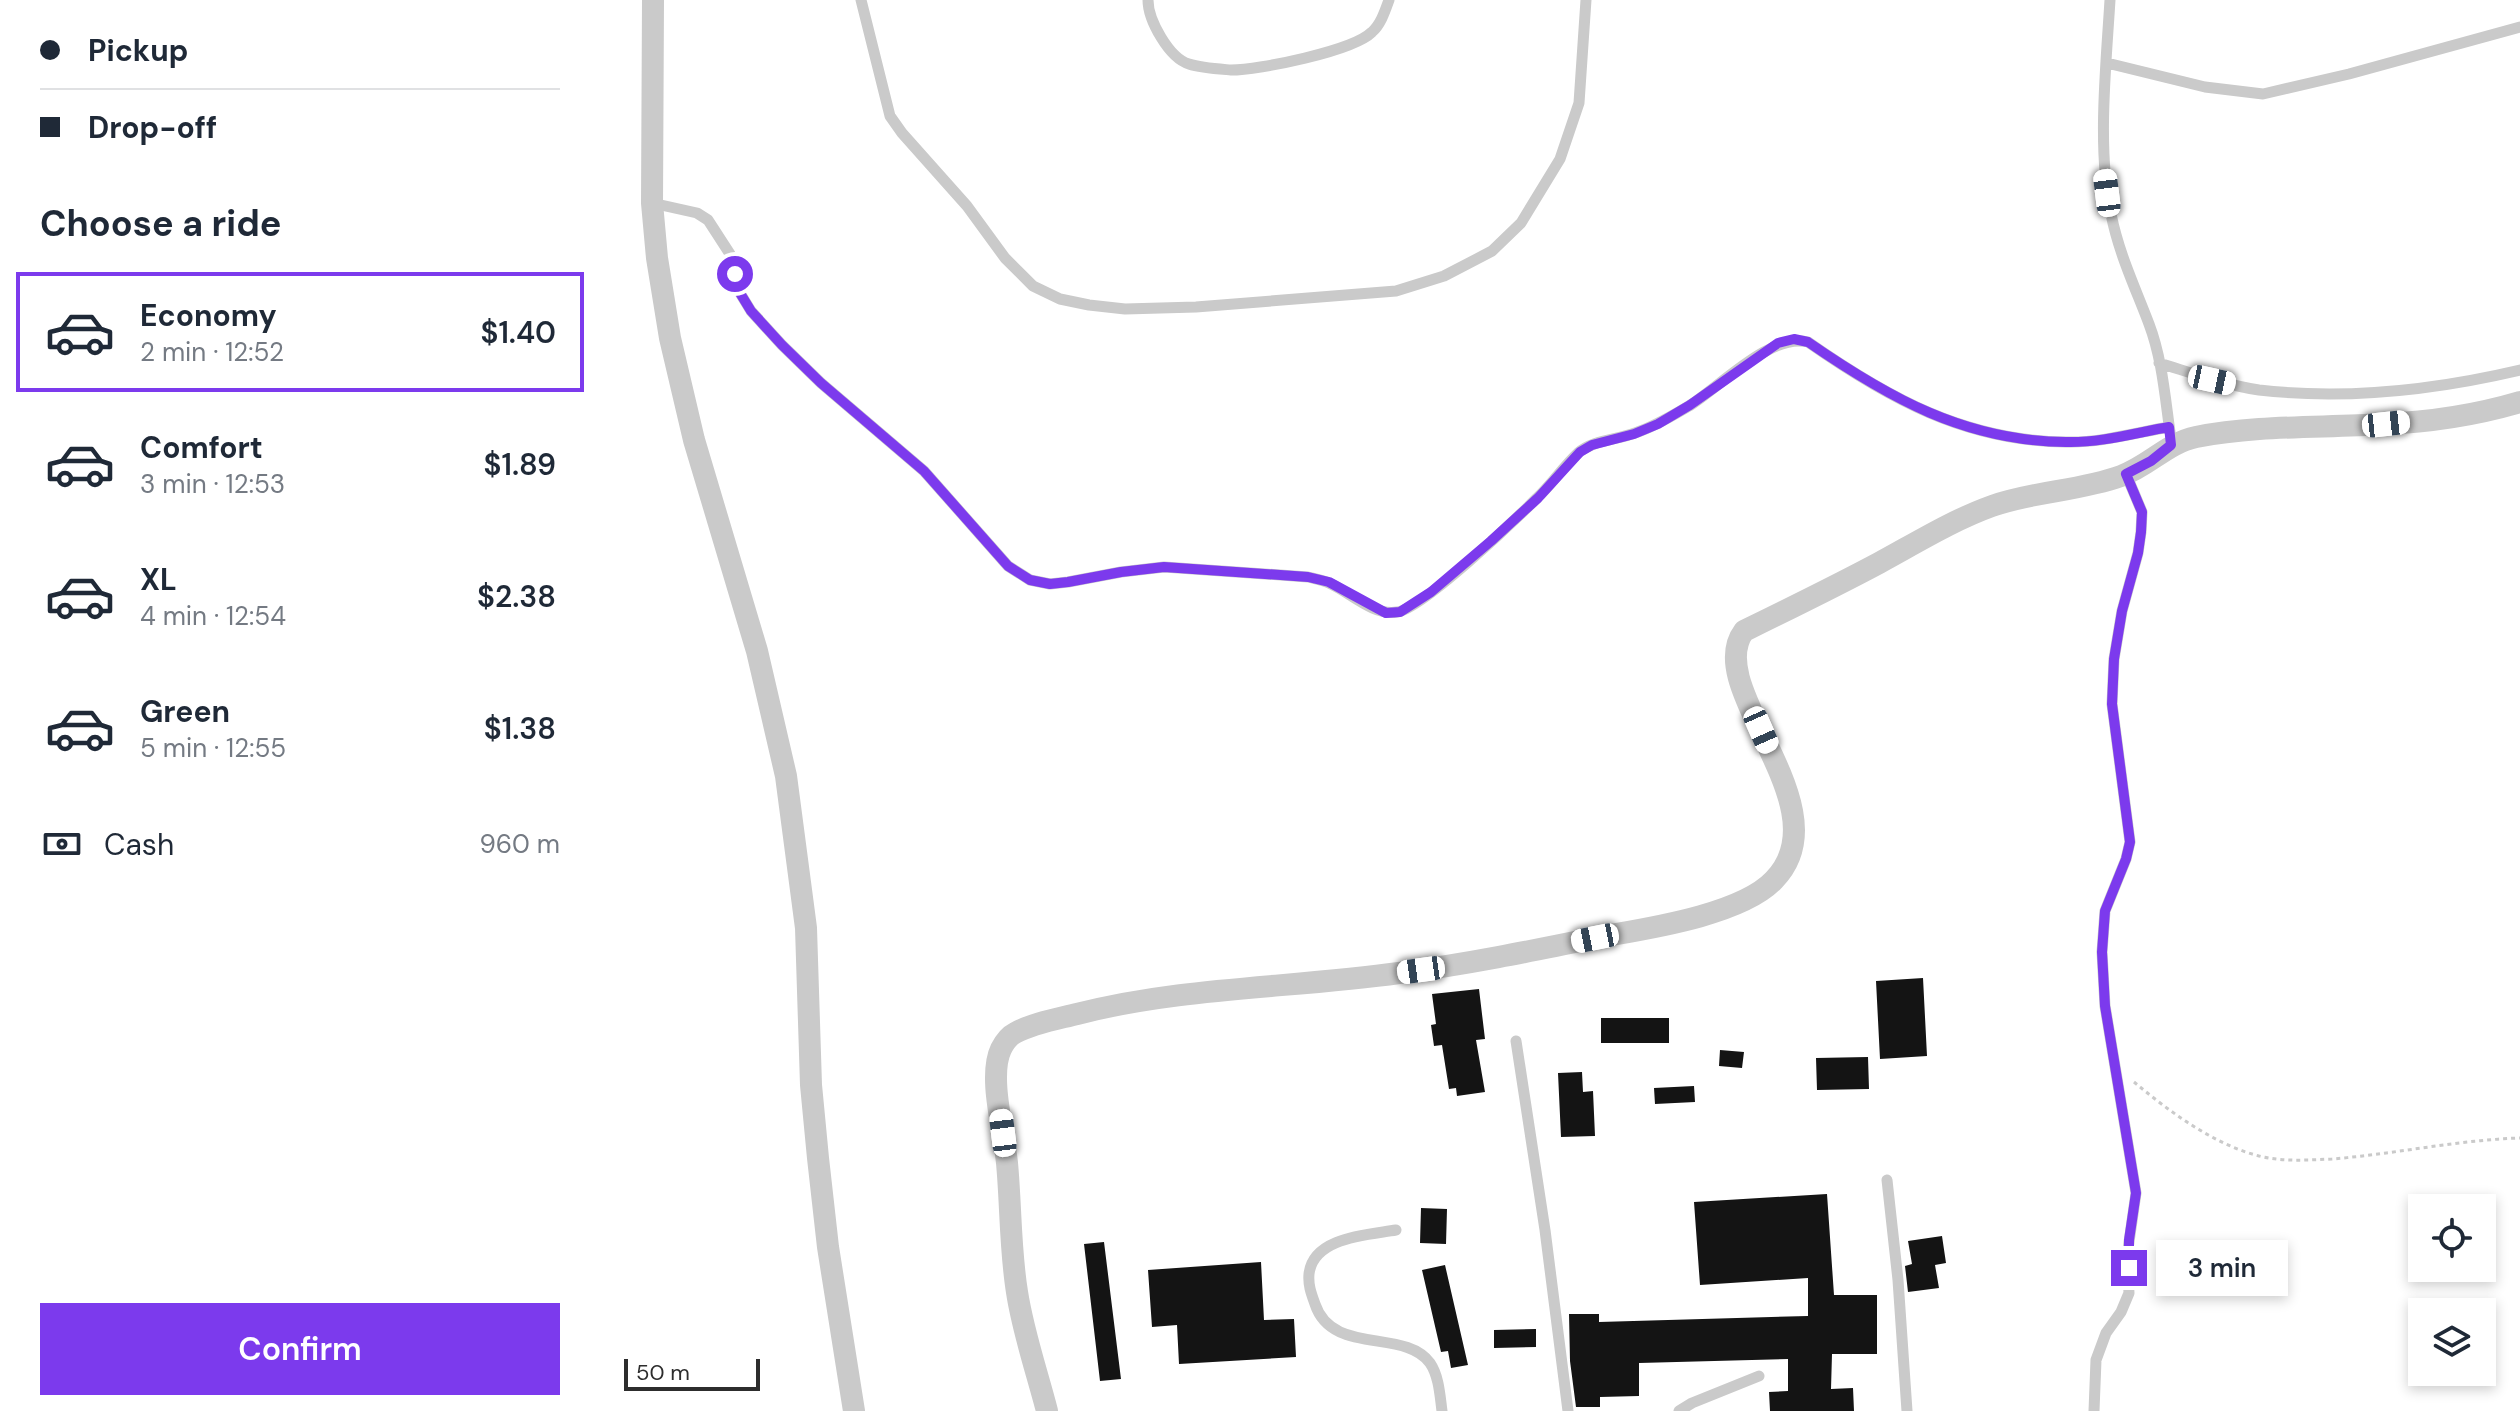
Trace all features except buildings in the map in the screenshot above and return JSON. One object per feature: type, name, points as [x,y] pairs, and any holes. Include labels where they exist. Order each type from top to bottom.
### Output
[{"type":"street","points":[[653,0],[652,203],[657,258],[670,338],[694,440],[757,651],[786,776],[806,928],[811,1085],[818,1158],[828,1247],[854,1411]]},
{"type":"street","points":[[1047,1411],[1017,1296],[1013,1266],[1007,1164],[996,1064],[1002,1046],[1012,1034],[1103,1007],[1471,963],[1678,923],[1739,902],[1771,884],[1782,871],[1793,844],[1793,820],[1784,782],[1739,679],[1736,649],[1744,631],[1992,506],[2042,492],[2099,483],[2126,474],[2151,461],[2170,436],[2192,438],[2267,428],[2386,424],[2444,418],[2520,402]]},
{"type":"lane","points":[[861,0],[890,116],[907,140],[967,206],[1005,258],[1033,286],[1060,299],[1125,309],[1196,307],[1396,291],[1444,276],[1492,251],[1521,223],[1560,159],[1579,103],[1586,0]]},
{"type":"lane","points":[[1148,0],[1148,8],[1167,48],[1177,58],[1189,64],[1233,70],[1297,60],[1359,42],[1372,32],[1389,0]]},
{"type":"lane","points":[[652,203],[697,213],[708,220],[730,254],[740,293],[751,311],[821,383],[924,471],[1008,566],[1030,580],[1050,584],[1164,567],[1308,577],[1329,582],[1386,613],[1400,612],[1446,580],[1491,541],[1538,498],[1580,452],[1592,445],[1658,424],[1778,343],[1794,339],[1808,342],[1891,395],[1930,415],[1971,429],[2016,438],[2068,442],[2170,436],[2150,326],[2119,252],[2110,210],[2105,164],[2110,0]]},
{"type":"lane","points":[[2107,63],[2205,87],[2263,94],[2520,27]]},
{"type":"lane","points":[[2159,363],[2212,380],[2257,389],[2311,394],[2433,387],[2520,370]]},
{"type":"lane","points":[[2094,1411],[2096,1360],[2106,1333],[2129,1293],[2127,1256],[2136,1193],[2105,1006],[2102,952],[2105,911],[2130,842],[2112,704],[2114,659],[2122,611],[2138,553],[2142,512],[2126,474]]},
{"type":"lane","points":[[1516,1041],[1547,1244],[1568,1411]]},
{"type":"lane","points":[[1887,1180],[1907,1411]]},
{"type":"lane","points":[[1396,1230],[1342,1240],[1323,1249],[1310,1265],[1309,1285],[1318,1313],[1337,1331],[1368,1342],[1400,1346],[1417,1352],[1430,1364],[1439,1389],[1442,1411]]},
{"type":"lane","points":[[1679,1411],[1759,1376]]},
{"type":"path","points":[[2115,1067],[2182,1117],[2234,1147],[2260,1156],[2293,1161],[2318,1160],[2520,1138]]},
{"type":"route","points":[[735,274],[740,293],[751,311],[782,345],[821,383],[924,471],[1008,566],[1030,580],[1050,584],[1164,567],[1200,568],[1308,577],[1329,582],[1386,613],[1400,612],[1416,604],[1491,541],[1538,498],[1580,452],[1592,445],[1658,424],[1778,343],[1794,339],[1808,342],[1891,395],[1930,415],[1971,429],[2016,438],[2068,442],[2106,439],[2169,427],[2171,445],[2151,461],[2126,474],[2142,512],[2141,532],[2114,659],[2112,704],[2130,842],[2105,911],[2102,952],[2105,1006],[2136,1193],[2127,1256],[2129,1268]]}]
